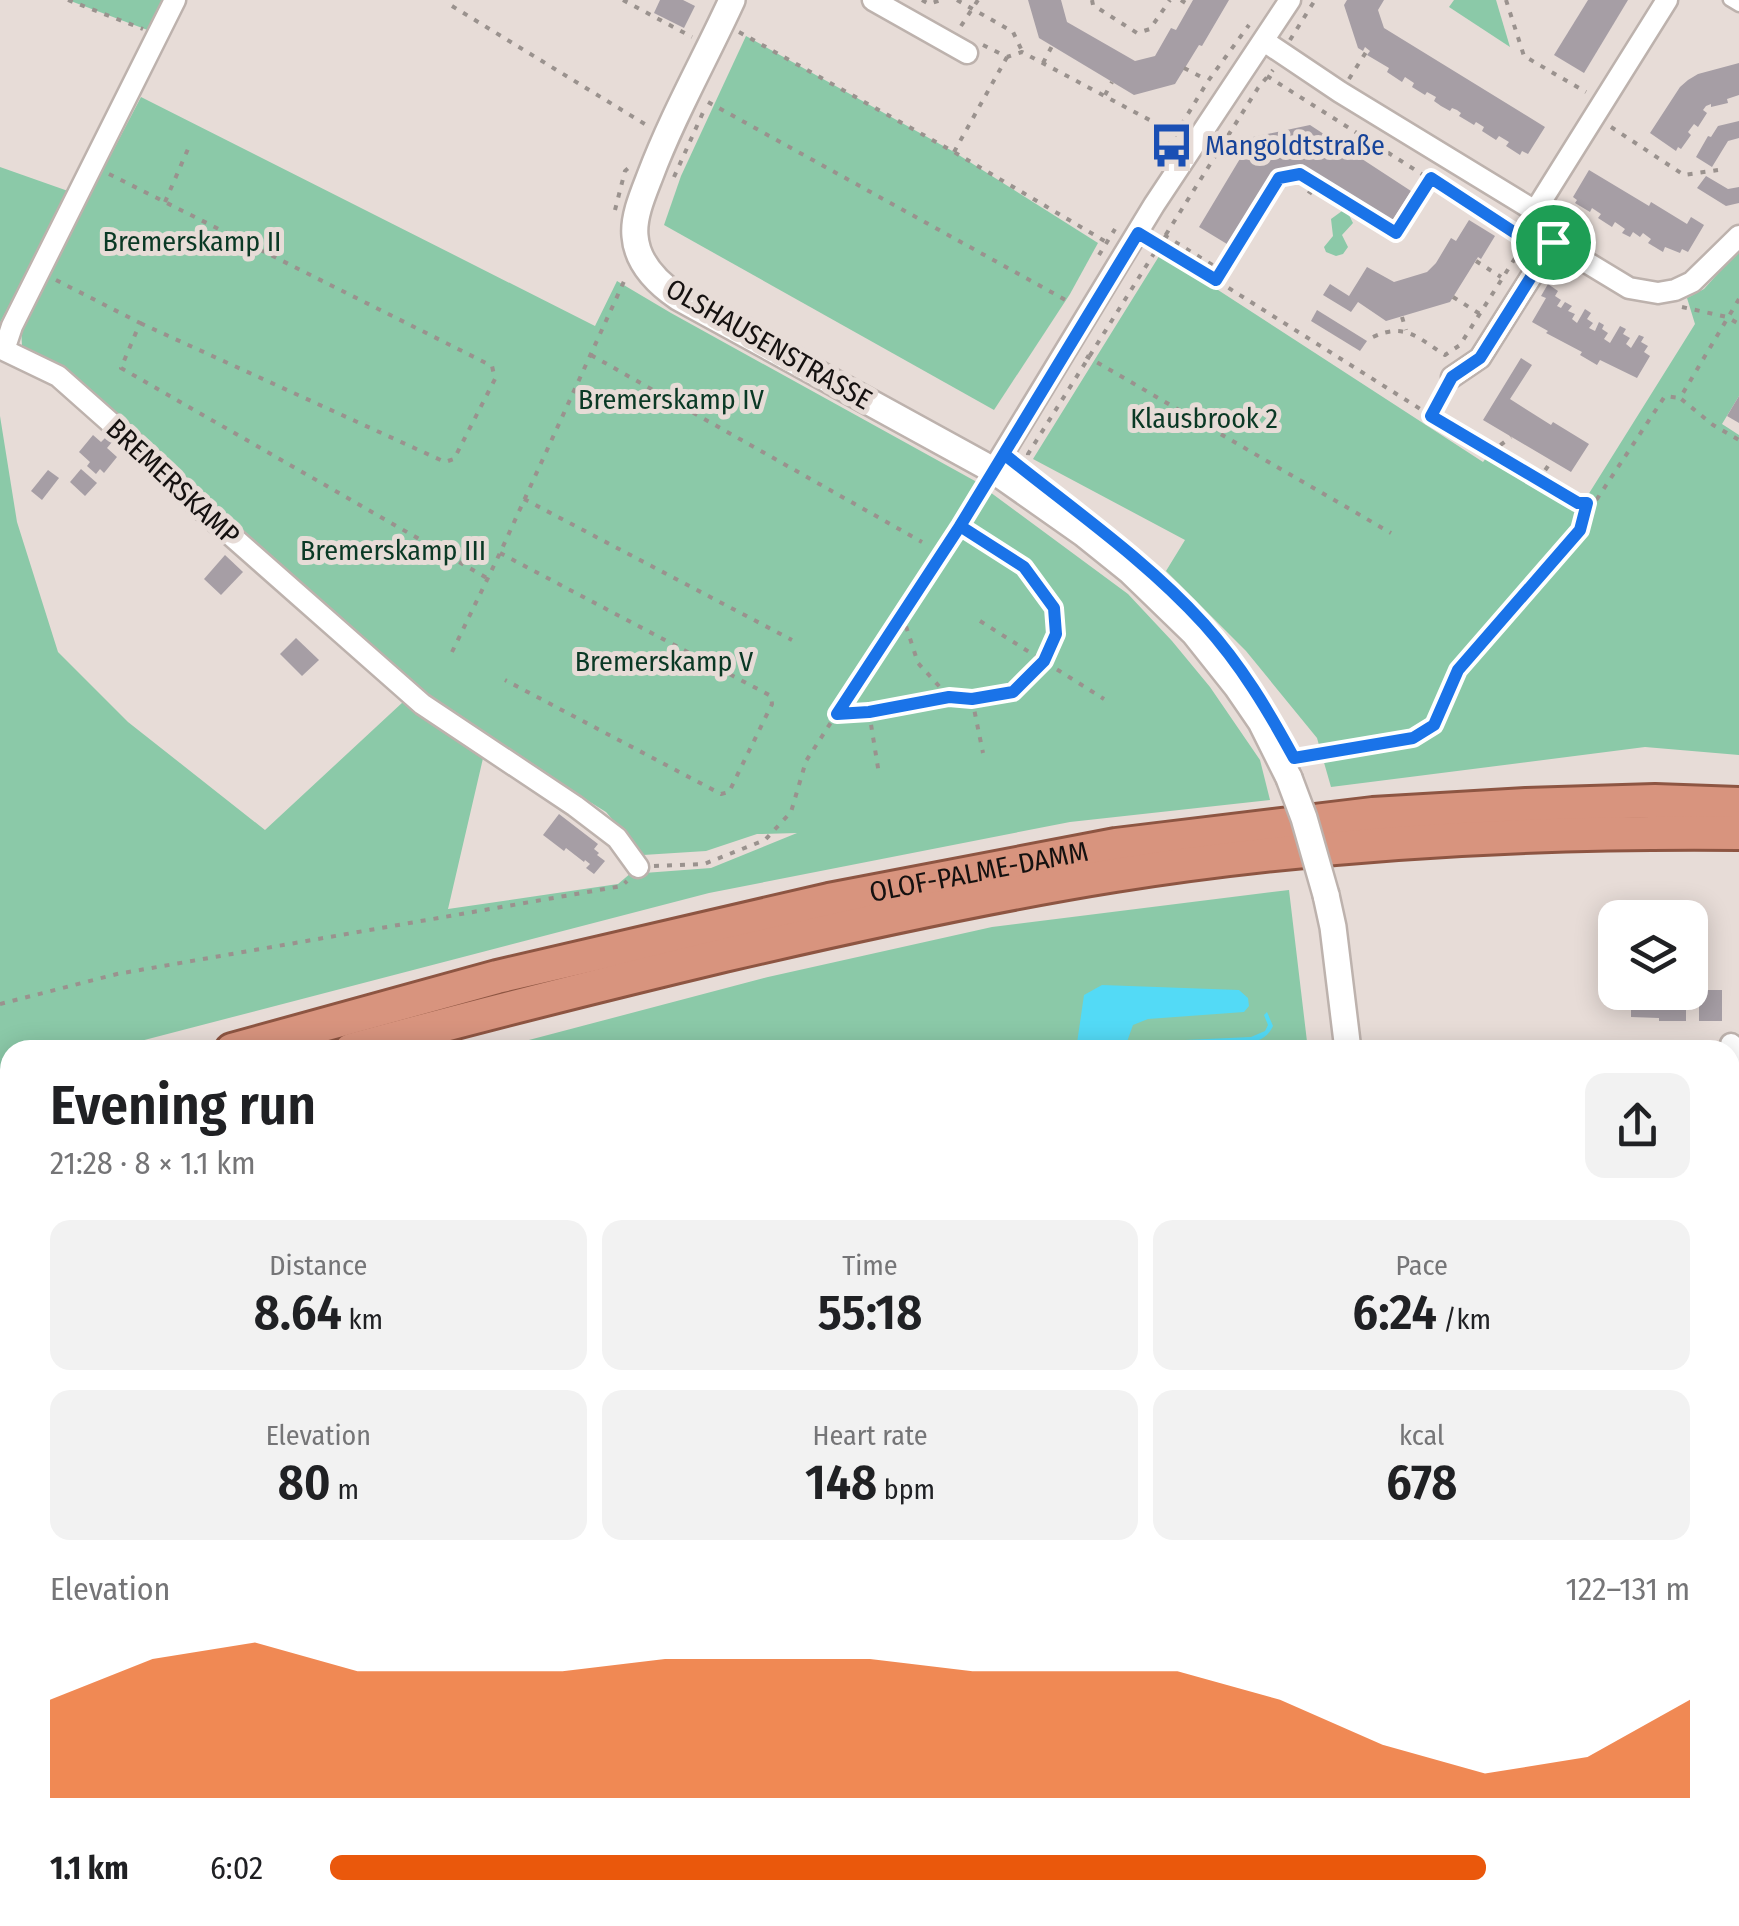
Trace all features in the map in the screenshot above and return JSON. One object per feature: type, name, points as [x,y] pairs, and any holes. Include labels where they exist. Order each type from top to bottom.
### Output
[{"type":"highway","name":"OLOF-PALME-DAMM","points":[[268,1040],[497,977],[829,900],[1116,844],[1392,812],[1655,801],[1739,804]]},
{"type":"highway","name":"OLOF-PALME-DAMM","points":[[388,1040],[520,1004],[838,928],[1115,875],[1240,858],[1460,838],[1739,833]]},
{"type":"street","name":"BREMERSKAMP","points":[[175,0],[2,350],[58,376],[201,510],[422,704],[575,806],[617,838],[638,867]]},
{"type":"street","points":[[872,0],[959,48]]},
{"type":"street","points":[[999,462],[1194,143],[1273,47],[1290,0]]},
{"type":"street","points":[[1535,212],[1667,0]]},
{"type":"street","name":"OLSHAUSENSTRASSE","points":[[727,11],[665,136],[641,201],[634,232],[646,267],[678,297],[999,462],[1130,571],[1194,633],[1237,687],[1291,768],[1334,927],[1347,1040]]},
{"type":"street","points":[[1273,47],[1535,212],[1553,242],[1629,288],[1658,293],[1692,282],[1739,236]]},
{"type":"street","points":[[1452,377],[1480,358],[1553,242]]},
{"type":"lane","points":[[1730,0],[1739,6]]},
{"type":"path","points":[[68,0],[158,34]]},
{"type":"path","points":[[623,0],[709,46]]},
{"type":"path","points":[[922,0],[930,4],[942,0]]},
{"type":"path","points":[[957,0],[1012,32],[1022,52],[1194,143]]},
{"type":"path","points":[[959,48],[978,0]]},
{"type":"path","points":[[1092,0],[1093,6],[1138,32],[1150,29],[1170,0]]},
{"type":"path","points":[[1180,0],[1190,6]]},
{"type":"path","points":[[0,1004],[118,974],[622,886],[638,867],[704,864],[764,840],[791,812],[806,761],[999,462],[1027,473],[1028,454],[1164,235],[1258,88],[1269,77],[1273,47],[1315,0]]},
{"type":"path","points":[[1506,0],[1524,56],[1684,174],[1718,170]]},
{"type":"path","points":[[452,6],[665,136]]},
{"type":"path","points":[[727,11],[1126,253]]},
{"type":"path","points":[[959,48],[974,40],[1007,58]]},
{"type":"path","points":[[1043,62],[1052,46]]},
{"type":"path","points":[[1340,92],[1368,49]]},
{"type":"path","points":[[954,152],[1007,58],[1022,52]]},
{"type":"path","points":[[1184,68],[1208,81]]},
{"type":"path","points":[[1269,77],[1526,241],[1553,242]]},
{"type":"path","points":[[1105,96],[1112,82]]},
{"type":"path","points":[[672,182],[708,102],[1073,304]]},
{"type":"path","points":[[165,202],[188,149]]},
{"type":"path","points":[[39,272],[140,323],[445,462],[454,459],[495,380],[492,366],[93,166]]},
{"type":"path","points":[[1289,168],[1290,176]]},
{"type":"path","points":[[1216,280],[1279,178],[1300,174],[1396,233],[1431,178]]},
{"type":"path","points":[[1320,186],[1324,178]]},
{"type":"path","points":[[1308,180],[1304,188],[1314,195]]},
{"type":"path","points":[[1266,185],[1272,189]]},
{"type":"path","points":[[1365,214],[1370,207]]},
{"type":"path","points":[[1239,226],[1247,230]]},
{"type":"path","points":[[1138,233],[1490,453],[1578,503],[1597,500],[1665,396],[1680,398],[1739,440]]},
{"type":"path","points":[[1164,235],[1222,271]]},
{"type":"path","points":[[1372,338],[1387,330],[1406,330],[1446,354],[1460,346],[1526,241]]},
{"type":"path","points":[[1476,261],[1503,278]]},
{"type":"path","points":[[452,652],[622,288]]},
{"type":"path","points":[[1658,293],[1665,303],[1727,317],[1739,324]]},
{"type":"path","points":[[1453,297],[1480,314]]},
{"type":"path","points":[[1680,398],[1739,300]]},
{"type":"path","points":[[1402,317],[1406,330]]},
{"type":"path","points":[[140,323],[122,368],[487,578]]},
{"type":"path","points":[[1068,346],[1391,533]]},
{"type":"path","points":[[591,354],[922,542]]},
{"type":"path","points":[[1431,416],[1452,377]]},
{"type":"path","points":[[1490,453],[1511,437]]},
{"type":"path","points":[[1538,481],[1552,460]]},
{"type":"path","points":[[524,499],[792,640]]},
{"type":"path","points":[[1291,768],[1413,738],[1434,725],[1458,670],[1580,530],[1587,503]]},
{"type":"path","points":[[837,714],[1013,692],[1044,661],[1056,634],[1054,608],[1024,567],[960,526]]},
{"type":"path","points":[[500,552],[771,696],[772,704],[729,792],[721,794],[506,680]]},
{"type":"path","points":[[902,614],[918,663],[949,697]]},
{"type":"path","points":[[980,620],[1104,699]]},
{"type":"path","points":[[972,699],[983,754]]},
{"type":"path","points":[[869,712],[879,774]]},
{"type":"green space","points":[[68,0],[175,0],[158,34]]},
{"type":"green space","points":[[1454,0],[1496,0],[1510,47],[1449,7]]},
{"type":"green space","points":[[746,36],[954,152],[1098,243],[1070,294],[994,410],[664,225],[681,176]]},
{"type":"green space","points":[[141,97],[595,326],[617,281],[975,481],[1128,594],[1172,641],[1210,687],[1260,760],[1270,800],[1070,822],[709,893],[144,1040],[0,1040],[0,416],[17,522],[58,652],[128,722],[265,830],[403,702],[484,754],[448,909],[618,884],[638,867],[644,873],[711,868],[797,833],[757,834],[706,851],[643,855],[606,812],[417,694],[22,346],[21,327]]},
{"type":"green space","points":[[0,167],[68,191],[0,323]]},
{"type":"green space","points":[[1342,211],[1348,213],[1353,223],[1342,235],[1348,247],[1336,256],[1324,247],[1333,236],[1331,219]]},
{"type":"green space","name":"Klausbrook 2","points":[[1739,250],[1739,396],[1722,424],[1739,435],[1739,755],[1645,747],[1331,787],[1317,738],[1246,651],[1166,571],[1185,540],[1033,459],[1161,253],[1483,462],[1493,449],[1575,496],[1588,495],[1695,324],[1687,298],[1704,289]]},
{"type":"green space","points":[[1289,890],[1307,1040],[529,1040],[768,977],[992,927]]},
{"type":"water","points":[[1102,985],[1239,990],[1248,998],[1249,1006],[1244,1012],[1148,1019],[1133,1025],[1128,1040],[1077,1040],[1084,995]]},
{"type":"water","points":[[1267,1012],[1273,1026],[1257,1040],[1185,1040],[1251,1037],[1265,1031],[1268,1025],[1264,1015]]},
{"type":"building","points":[[660,0],[683,0],[695,6],[684,28],[654,13]]},
{"type":"building","points":[[1028,0],[1061,0],[1067,22],[1135,61],[1155,56],[1193,0],[1229,0],[1175,84],[1134,95],[1039,38]]},
{"type":"building","points":[[1347,0],[1384,0],[1378,10],[1384,28],[1545,127],[1528,154],[1522,151],[1520,155],[1506,146],[1509,142],[1499,136],[1496,140],[1482,131],[1484,127],[1459,116],[1457,110],[1441,106],[1434,101],[1436,97],[1412,87],[1414,83],[1405,77],[1402,82],[1387,72],[1389,68],[1367,55],[1370,51],[1365,47],[1363,51],[1358,48],[1344,5]]},
{"type":"building","points":[[1588,0],[1628,0],[1584,73],[1554,55]]},
{"type":"building","points":[[1739,63],[1739,95],[1727,99],[1728,103],[1706,106],[1703,110],[1707,113],[1698,127],[1694,124],[1688,132],[1691,135],[1681,149],[1676,151],[1650,133],[1688,80]]},
{"type":"building","points":[[1739,121],[1739,138],[1728,141],[1712,167],[1696,157],[1718,126]]},
{"type":"building","points":[[1310,125],[1411,191],[1392,221],[1301,166],[1274,171],[1227,244],[1199,227],[1253,137]]},
{"type":"building","points":[[1589,170],[1649,206],[1651,202],[1687,224],[1691,217],[1704,225],[1688,252],[1665,247],[1663,252],[1648,243],[1651,239],[1643,233],[1640,237],[1633,232],[1630,237],[1615,222],[1612,227],[1598,218],[1601,214],[1592,208],[1590,212],[1575,203],[1573,197]]},
{"type":"building","points":[[1706,176],[1728,189],[1739,187],[1739,203],[1726,206],[1697,188]]},
{"type":"building","points":[[1469,220],[1495,236],[1450,302],[1386,321],[1358,302],[1351,312],[1323,295],[1330,284],[1349,296],[1367,267],[1394,282],[1427,272],[1451,238],[1456,241]]},
{"type":"building","points":[[1548,284],[1558,291],[1555,296],[1561,300],[1557,306],[1561,308],[1565,302],[1572,306],[1568,311],[1575,314],[1572,319],[1577,323],[1585,309],[1591,313],[1587,319],[1593,323],[1589,328],[1595,331],[1599,322],[1604,325],[1602,329],[1608,333],[1604,339],[1610,343],[1620,326],[1626,329],[1623,334],[1630,338],[1626,344],[1631,348],[1639,335],[1644,337],[1641,342],[1648,346],[1644,352],[1650,356],[1637,378],[1600,360],[1597,365],[1532,322],[1546,298],[1541,296]]},
{"type":"building","points":[[1317,310],[1367,341],[1360,351],[1311,321]]},
{"type":"building","points":[[1521,358],[1532,365],[1510,399],[1589,444],[1571,472],[1483,420]]},
{"type":"building","points":[[1739,396],[1739,423],[1727,416]]},
{"type":"building","points":[[93,435],[101,442],[106,437],[112,442],[107,448],[117,457],[104,473],[100,469],[96,474],[79,452]]},
{"type":"building","points":[[81,469],[97,483],[85,496],[70,482]]},
{"type":"building","points":[[48,470],[59,478],[42,500],[31,491]]},
{"type":"building","points":[[225,555],[243,572],[221,595],[204,579]]},
{"type":"building","points":[[296,638],[319,660],[302,676],[280,654]]},
{"type":"building","points":[[559,814],[598,844],[594,849],[605,861],[594,874],[586,868],[590,864],[585,860],[566,848],[564,851],[543,835]]},
{"type":"building","points":[[1708,990],[1722,990],[1722,1021],[1699,1021],[1699,1010],[1708,1010]]},
{"type":"building","points":[[1631,1010],[1686,1010],[1686,1021],[1631,1017]]},
{"type":"place","name":"Mangoldtstraße","points":[[1172,145]]},
{"type":"route","points":[[1553,242],[1480,358],[1452,377],[1431,416],[1578,503],[1587,503],[1580,530],[1458,670],[1434,725],[1413,738],[1294,758],[1248,679],[1204,624],[1139,562],[1004,454],[985,483],[960,526],[1024,567],[1054,608],[1056,634],[1044,661],[1013,692],[837,714],[960,526],[1004,454],[1068,346],[1138,233],[1216,280],[1279,178],[1300,174],[1396,233],[1431,178],[1532,244],[1553,242]]},
{"type":"park label","name":"Bremerskamp II","points":[[192,241]]},
{"type":"park label","name":"Bremerskamp IV","points":[[671,399]]},
{"type":"park label","name":"Bremerskamp III","points":[[393,550]]},
{"type":"park label","name":"Bremerskamp V","points":[[664,661]]}]
